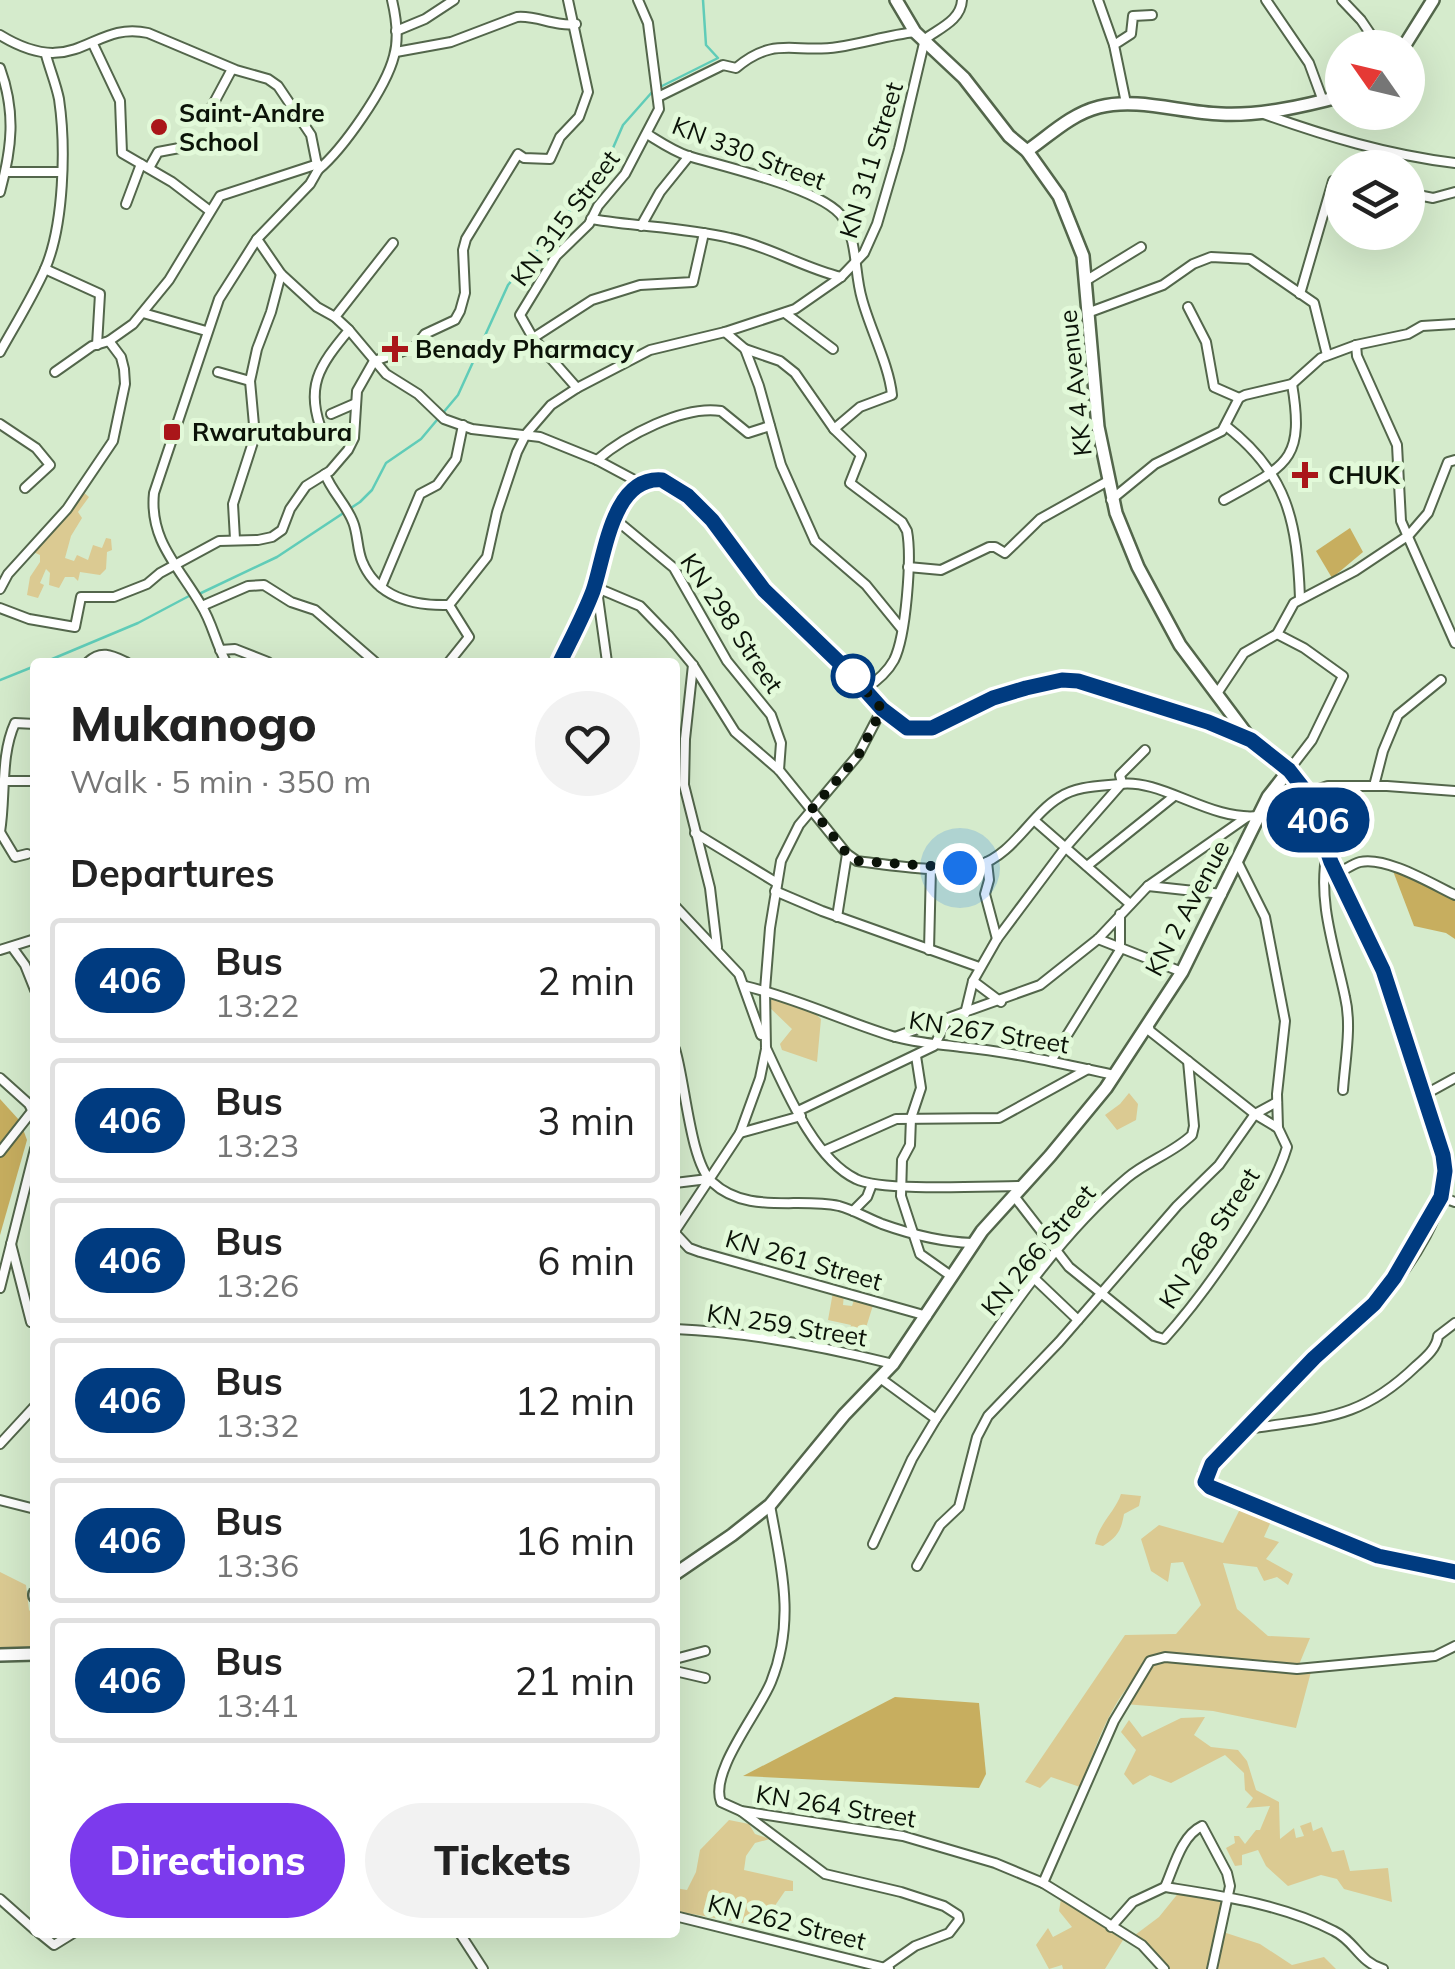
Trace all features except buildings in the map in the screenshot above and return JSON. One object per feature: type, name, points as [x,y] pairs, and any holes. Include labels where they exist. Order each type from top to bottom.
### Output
[{"type":"main road","name":"KK 4 Avenue","points":[[896,0],[920,36],[964,78],[1009,136],[1027,151],[1059,196],[1083,256],[1096,408],[1108,482],[1138,566],[1180,644],[1251,740],[1289,770]]},
{"type":"main road","points":[[1414,30],[1433,0]]},
{"type":"main road","points":[[1027,151],[1074,118],[1097,108],[1126,103],[1221,114],[1260,113],[1323,101]]},
{"type":"main road","points":[[1289,770],[1307,793],[1327,852],[1383,970],[1445,1171],[1441,1197],[1416,1246],[1374,1304],[1314,1358],[1212,1464],[1205,1482],[1378,1556],[1455,1572]]},
{"type":"main road","name":"KN 2 Avenue","points":[[680,1571],[732,1536],[770,1504],[893,1364],[972,1244],[1114,1075],[1182,972],[1238,862],[1253,816],[1289,770]]},
{"type":"main road","points":[[0,1655],[30,1654]]},
{"type":"street","points":[[55,372],[109,341],[143,312],[179,264],[220,196],[318,167],[337,154],[380,86],[396,52],[392,0]]},
{"type":"street","points":[[396,31],[425,19],[454,0]]},
{"type":"street","points":[[0,608],[28,619],[75,627],[81,597],[109,599],[147,584],[209,546],[235,539],[272,537],[282,530],[306,486],[339,462],[354,438],[357,391],[374,361],[415,347],[436,326],[455,320],[465,293],[466,239],[518,154],[524,158],[550,159],[560,137],[587,102],[587,80],[568,0]]},
{"type":"street","name":"KN 315 Street","points":[[533,338],[520,315],[556,256],[592,219],[625,174],[660,109],[648,22],[638,0]]},
{"type":"street","points":[[660,96],[723,66],[736,68],[756,52],[920,36],[955,19],[961,12],[962,0]]},
{"type":"street","points":[[1098,0],[1114,45],[1126,103]]},
{"type":"street","points":[[1266,0],[1309,63],[1323,101]]},
{"type":"street","points":[[1342,0],[1368,30]]},
{"type":"street","points":[[1114,45],[1130,34],[1132,16],[1152,14]]},
{"type":"street","points":[[396,52],[451,42],[517,16],[559,25],[576,24]]},
{"type":"street","points":[[0,35],[46,54],[74,51],[134,30],[278,86],[311,135],[318,167],[310,184],[257,239],[232,274],[206,331],[154,492],[152,508],[157,534],[202,606],[224,658]]},
{"type":"street","name":"KN 311 Street","points":[[526,434],[551,405],[576,388],[650,350],[784,312],[808,302],[854,266],[877,224],[920,36]]},
{"type":"street","points":[[93,44],[120,101],[122,154],[210,211]]},
{"type":"street","points":[[1,349],[45,269],[55,235],[61,172],[58,96],[46,54]]},
{"type":"street","points":[[0,68],[7,88],[13,134],[0,190]]},
{"type":"street","points":[[209,112],[232,68]]},
{"type":"street","points":[[1260,113],[1330,138],[1455,163]]},
{"type":"street","name":"KN 330 Street","points":[[647,134],[689,156],[739,168],[835,209],[852,240],[854,266]]},
{"type":"street","points":[[126,204],[145,166],[158,152],[190,146]]},
{"type":"street","points":[[640,228],[660,192],[689,156]]},
{"type":"street","points":[[6,172],[61,172]]},
{"type":"street","points":[[1425,197],[1455,192]]},
{"type":"street","points":[[1300,294],[1325,211]]},
{"type":"street","points":[[592,219],[640,228],[650,224],[678,226],[740,240],[841,277]]},
{"type":"street","points":[[576,388],[533,338],[592,300],[640,285],[693,282],[704,233]]},
{"type":"street","points":[[257,239],[281,274],[317,308],[349,330],[386,374],[418,394],[437,414],[472,430],[526,434],[597,460],[640,483],[662,480],[688,496],[712,520],[764,590],[899,724],[922,730],[993,698],[1062,680],[1078,681],[1208,722],[1251,740]]},
{"type":"street","points":[[335,318],[393,243]]},
{"type":"street","points":[[1087,280],[1141,247]]},
{"type":"street","points":[[1090,312],[1163,285],[1210,257],[1243,256],[1316,306],[1321,342],[1327,355]]},
{"type":"street","points":[[834,428],[860,407],[892,395],[854,266]]},
{"type":"street","points":[[45,269],[100,294],[97,345]]},
{"type":"street","points":[[235,539],[234,504],[255,436],[250,382],[256,349],[272,312],[281,274]]},
{"type":"street","points":[[1188,307],[1206,342],[1214,387],[1239,398]]},
{"type":"street","points":[[143,312],[206,331]]},
{"type":"street","points":[[784,312],[833,350]]},
{"type":"street","points":[[1112,500],[1155,464],[1222,431],[1239,398],[1254,390],[1292,384],[1327,355],[1356,345],[1408,334],[1422,326],[1455,325]]},
{"type":"street","points":[[323,434],[315,416],[316,378],[325,359],[349,330]]},
{"type":"street","points":[[724,332],[745,349],[787,366],[862,459],[850,482],[905,527],[908,567],[901,628],[892,664],[866,689]]},
{"type":"street","points":[[0,589],[4,573],[67,509],[113,441],[125,384],[122,357],[109,341]]},
{"type":"street","points":[[1356,345],[1397,444],[1401,520],[1455,643]]},
{"type":"street","points":[[745,349],[760,386],[780,465],[815,541],[866,585],[901,628]]},
{"type":"street","points":[[218,372],[250,382]]},
{"type":"street","points":[[1224,500],[1273,472],[1288,457],[1298,434],[1292,384]]},
{"type":"street","points":[[331,414],[354,404]]},
{"type":"street","points":[[597,460],[639,431],[688,414],[721,411],[748,434],[770,426]]},
{"type":"street","points":[[0,424],[36,448],[50,465],[25,488]]},
{"type":"street","points":[[382,587],[420,494],[437,485],[456,458],[462,426]]},
{"type":"street","points":[[1226,426],[1254,448],[1273,472],[1295,528],[1300,598]]},
{"type":"street","points":[[325,474],[352,520],[362,562],[382,587],[398,600],[448,605],[487,557],[503,491],[526,434]]},
{"type":"street","points":[[1218,692],[1244,652],[1277,634],[1300,598],[1355,570],[1409,535],[1428,513],[1448,462],[1455,460]]},
{"type":"street","points":[[908,567],[941,570],[989,547],[1005,552],[1040,520],[1108,482]]},
{"type":"street","points":[[562,658],[596,588],[615,518],[627,496],[640,483]]},
{"type":"street","name":"KN 298 Street","points":[[615,518],[674,568],[720,650],[770,716],[781,743],[779,770]]},
{"type":"street","points":[[202,606],[248,586],[264,585],[291,602],[315,610],[370,658]]},
{"type":"street","points":[[596,588],[606,658]]},
{"type":"street","points":[[596,588],[640,606],[693,665],[734,732],[779,770],[847,854],[857,861],[960,868],[986,862],[1056,798],[1067,792],[1122,783],[1149,784],[1174,796],[1253,816]]},
{"type":"street","points":[[448,605],[469,637],[453,658]]},
{"type":"street","points":[[1277,634],[1344,676],[1312,740],[1289,770]]},
{"type":"street","points":[[220,650],[235,649],[258,658]]},
{"type":"street","points":[[93,658],[108,653],[118,658]]},
{"type":"street","points":[[693,665],[684,785],[710,888],[717,949]]},
{"type":"street","points":[[1374,786],[1382,750],[1398,715],[1441,680]]},
{"type":"street","points":[[680,1224],[740,1133],[760,1078],[766,1049],[764,990],[776,887],[789,843],[812,809],[858,756],[882,709]]},
{"type":"street","points":[[27,854],[15,857],[0,832],[4,780],[1,748],[15,723],[30,724]]},
{"type":"street","points":[[1122,783],[1120,775],[1145,750]]},
{"type":"street","points":[[4,780],[30,781]]},
{"type":"street","points":[[965,1014],[973,981],[997,939],[1065,848],[1122,783]]},
{"type":"street","points":[[1307,793],[1328,786],[1455,792]]},
{"type":"street","points":[[1087,866],[1174,796]]},
{"type":"street","points":[[895,1037],[1040,985],[1098,939],[1148,886],[1253,816]]},
{"type":"street","points":[[1035,821],[1130,904]]},
{"type":"street","points":[[695,833],[776,887],[837,917],[979,967]]},
{"type":"street","points":[[1327,852],[1323,873],[1330,940],[1346,1006],[1343,1090]]},
{"type":"street","points":[[837,917],[847,854]]},
{"type":"street","points":[[986,862],[989,880],[985,894],[997,939]]},
{"type":"street","points":[[1238,862],[1265,917],[1286,1020],[1278,1128]]},
{"type":"street","points":[[1338,873],[1355,864],[1373,862],[1455,895]]},
{"type":"street","points":[[929,950],[931,867]]},
{"type":"street","points":[[1148,886],[1222,894]]},
{"type":"street","points":[[680,911],[717,949],[745,986],[766,1049],[800,1113],[824,1151],[856,1180],[872,1184],[1024,1186]]},
{"type":"street","points":[[1051,1061],[1120,950],[1120,914]]},
{"type":"street","points":[[1098,939],[1182,972]]},
{"type":"street","points":[[0,950],[30,941]]},
{"type":"street","points":[[12,947],[30,978]]},
{"type":"street","points":[[973,981],[1001,1002]]},
{"type":"street","name":"KN 267 Street","points":[[745,986],[895,1037],[1051,1061],[1114,1075]]},
{"type":"street","points":[[740,1133],[800,1113],[916,1056],[934,1046],[947,1020]]},
{"type":"street","points":[[1148,1024],[1150,1031],[1188,1062],[1278,1128]]},
{"type":"street","points":[[1062,1043],[1068,1064]]},
{"type":"street","points":[[916,1056],[921,1088],[911,1118],[910,1145],[902,1160],[900,1185],[923,1258],[951,1276]]},
{"type":"street","name":"KN 266 Street","points":[[873,1544],[936,1419],[982,1349],[1058,1251],[1127,1178],[1192,1135],[1188,1062]]},
{"type":"street","points":[[824,1151],[881,1124],[911,1118],[1000,1118],[1088,1069]]},
{"type":"street","points":[[680,1072],[697,1150],[709,1180],[733,1195],[758,1202],[829,1204],[913,1232],[972,1244]]},
{"type":"street","points":[[0,1078],[30,1108]]},
{"type":"street","points":[[1424,1094],[1455,1078]]},
{"type":"street","points":[[917,1566],[940,1525],[959,1506],[976,1437],[988,1416],[1177,1206],[1219,1165],[1255,1114],[1277,1102]]},
{"type":"street","points":[[0,1152],[30,1118]]},
{"type":"street","name":"KN 268 Street","points":[[1014,1196],[1069,1267],[1154,1336],[1164,1339],[1231,1250],[1270,1185],[1288,1147],[1278,1128]]},
{"type":"street","points":[[0,1288],[30,1167]]},
{"type":"street","points":[[680,1183],[709,1180]]},
{"type":"street","points":[[853,1211],[872,1184]]},
{"type":"street","points":[[1441,1197],[1455,1202]]},
{"type":"street","name":"KN 261 Street","points":[[680,1238],[689,1248],[700,1252],[927,1316]]},
{"type":"street","points":[[10,1243],[30,1318]]},
{"type":"street","points":[[1036,1280],[1078,1320]]},
{"type":"street","points":[[1249,1428],[1350,1412],[1372,1403],[1415,1367],[1437,1345],[1438,1336],[1455,1323]]},
{"type":"street","name":"KN 259 Street","points":[[680,1329],[722,1331],[806,1344],[893,1364]]},
{"type":"street","points":[[880,1378],[936,1419]]},
{"type":"street","points":[[0,1444],[30,1411]]},
{"type":"street","points":[[0,1500],[30,1508]]},
{"type":"street","name":"KN 264 Street","points":[[770,1504],[784,1573],[782,1642],[772,1679],[730,1755],[718,1786],[721,1802],[741,1812],[904,1836],[995,1863],[1043,1883],[1152,1953],[1164,1969]]},
{"type":"street","points":[[1043,1883],[1114,1721],[1150,1662],[1165,1656],[1296,1669],[1435,1656],[1455,1646]]},
{"type":"street","points":[[680,1658],[705,1651]]},
{"type":"street","points":[[680,1671],[705,1678]]},
{"type":"street","points":[[741,1812],[825,1874],[901,1892],[958,1914],[959,1920],[949,1933],[914,1946],[887,1968]]},
{"type":"street","points":[[1164,1887],[1177,1857],[1194,1830],[1202,1826],[1228,1873],[1228,1897],[1212,1969]]},
{"type":"street","points":[[1111,1927],[1133,1902],[1164,1887],[1284,1910],[1337,1932],[1366,1963],[1383,1969]]},
{"type":"street","points":[[0,1899],[30,1926]]},
{"type":"street","name":"KN 262 Street","points":[[680,1917],[887,1968]]},
{"type":"street","points":[[463,1938],[483,1969]]},
{"type":"shaded area","points":[[82,491],[89,497],[78,512],[82,518],[71,536],[65,558],[74,561],[77,555],[88,560],[93,545],[102,548],[106,538],[111,539],[106,569],[100,575],[80,572],[78,581],[65,577],[59,588],[49,585],[50,573],[46,569],[38,598],[27,595],[30,577],[40,562],[40,555],[31,551]]},
{"type":"shaded area","points":[[1350,528],[1363,552],[1332,578],[1316,551]]},
{"type":"shaded area","points":[[1393,871],[1455,897],[1455,939],[1414,926]]},
{"type":"shaded area","points":[[774,997],[809,1008],[821,1019],[817,1062],[782,1050],[780,1044],[792,1029],[767,1005]]},
{"type":"shaded area","points":[[1129,1093],[1138,1104],[1136,1120],[1117,1130],[1105,1115]]},
{"type":"shaded area","points":[[0,1099],[20,1121],[27,1140],[0,1235]]},
{"type":"shaded area","points":[[833,1292],[844,1294],[843,1305],[852,1306],[855,1297],[874,1302],[860,1347],[844,1346],[851,1325],[828,1320]]},
{"type":"shaded area","points":[[1121,1494],[1141,1496],[1139,1506],[1124,1514],[1112,1539],[1103,1546],[1095,1544],[1100,1530]]},
{"type":"shaded area","points":[[1242,1505],[1273,1517],[1264,1537],[1279,1542],[1266,1559],[1293,1574],[1288,1585],[1277,1577],[1264,1581],[1257,1567],[1223,1563],[1237,1609],[1268,1636],[1310,1638],[1298,1667],[1312,1668],[1296,1728],[1213,1711],[1124,1704],[1151,1663],[1116,1704],[1080,1787],[1051,1777],[1040,1788],[1025,1782],[1125,1635],[1176,1634],[1201,1605],[1183,1562],[1171,1563],[1168,1582],[1151,1571],[1141,1539],[1159,1525],[1223,1543]]},
{"type":"shaded area","points":[[0,1572],[26,1585],[30,1651],[0,1650]]},
{"type":"shaded area","points":[[895,1697],[979,1703],[986,1774],[979,1788],[743,1776]]},
{"type":"shaded area","points":[[1205,1717],[1194,1735],[1211,1747],[1238,1750],[1247,1761],[1256,1790],[1279,1802],[1280,1839],[1294,1828],[1296,1838],[1304,1836],[1300,1826],[1311,1822],[1313,1831],[1322,1827],[1332,1852],[1344,1850],[1350,1871],[1388,1868],[1392,1902],[1344,1889],[1337,1879],[1321,1875],[1288,1886],[1266,1866],[1258,1850],[1242,1855],[1242,1865],[1235,1866],[1226,1848],[1235,1843],[1234,1836],[1245,1844],[1260,1830],[1270,1806],[1246,1808],[1253,1798],[1245,1790],[1244,1773],[1225,1755],[1171,1783],[1150,1775],[1133,1785],[1124,1774],[1136,1750],[1121,1732],[1129,1720],[1142,1737],[1181,1718]]},
{"type":"shaded area","points":[[729,1820],[749,1824],[755,1834],[770,1839],[755,1843],[746,1856],[744,1870],[793,1881],[793,1891],[785,1891],[761,1926],[680,1912],[680,1889],[687,1890],[700,1850]]},
{"type":"shaded area","points":[[1180,1891],[1223,1896],[1208,1969],[1164,1969],[1135,1935],[1159,1917]]},
{"type":"shaded area","points":[[1061,1899],[1123,1940],[1105,1969],[1063,1969],[1062,1965],[1049,1969],[1036,1945],[1048,1928],[1053,1937],[1072,1927],[1059,1911]]},
{"type":"shaded area","points":[[1220,1931],[1260,1944],[1292,1965],[1324,1957],[1336,1969],[1217,1969]]},
{"type":"waterway","points":[[660,87],[718,58],[706,45],[703,0]]},
{"type":"waterway","points":[[199,594],[277,557],[360,502],[372,490],[386,463],[421,439],[458,395],[508,285],[603,171],[623,125],[653,91]]},
{"type":"waterway","points":[[55,658],[138,623],[189,596]]},
{"type":"waterway","points":[[0,680],[30,668]]},
{"type":"bus line","name":"406","points":[[562,658],[588,603],[615,518],[634,488],[656,479],[672,484],[688,496],[712,520],[780,607],[882,709],[907,728],[932,728],[993,698],[1026,688],[1062,680],[1078,681],[1208,722],[1251,740],[1289,770],[1315,810],[1331,862],[1383,970],[1443,1155],[1444,1187],[1416,1246],[1374,1304],[1338,1334],[1212,1464],[1205,1482],[1378,1556],[1455,1572]]},
{"type":"place","name":"Saint-Andre School","points":[[159,127]]},
{"type":"place","name":"Benady Pharmacy","points":[[395,349]]},
{"type":"place","name":"Rwarutabura","points":[[172,432]]},
{"type":"place","name":"CHUK","points":[[1305,475]]},
{"type":"route","points":[[853,676],[848,671],[882,709],[858,756],[812,809],[857,861],[960,868]]}]
